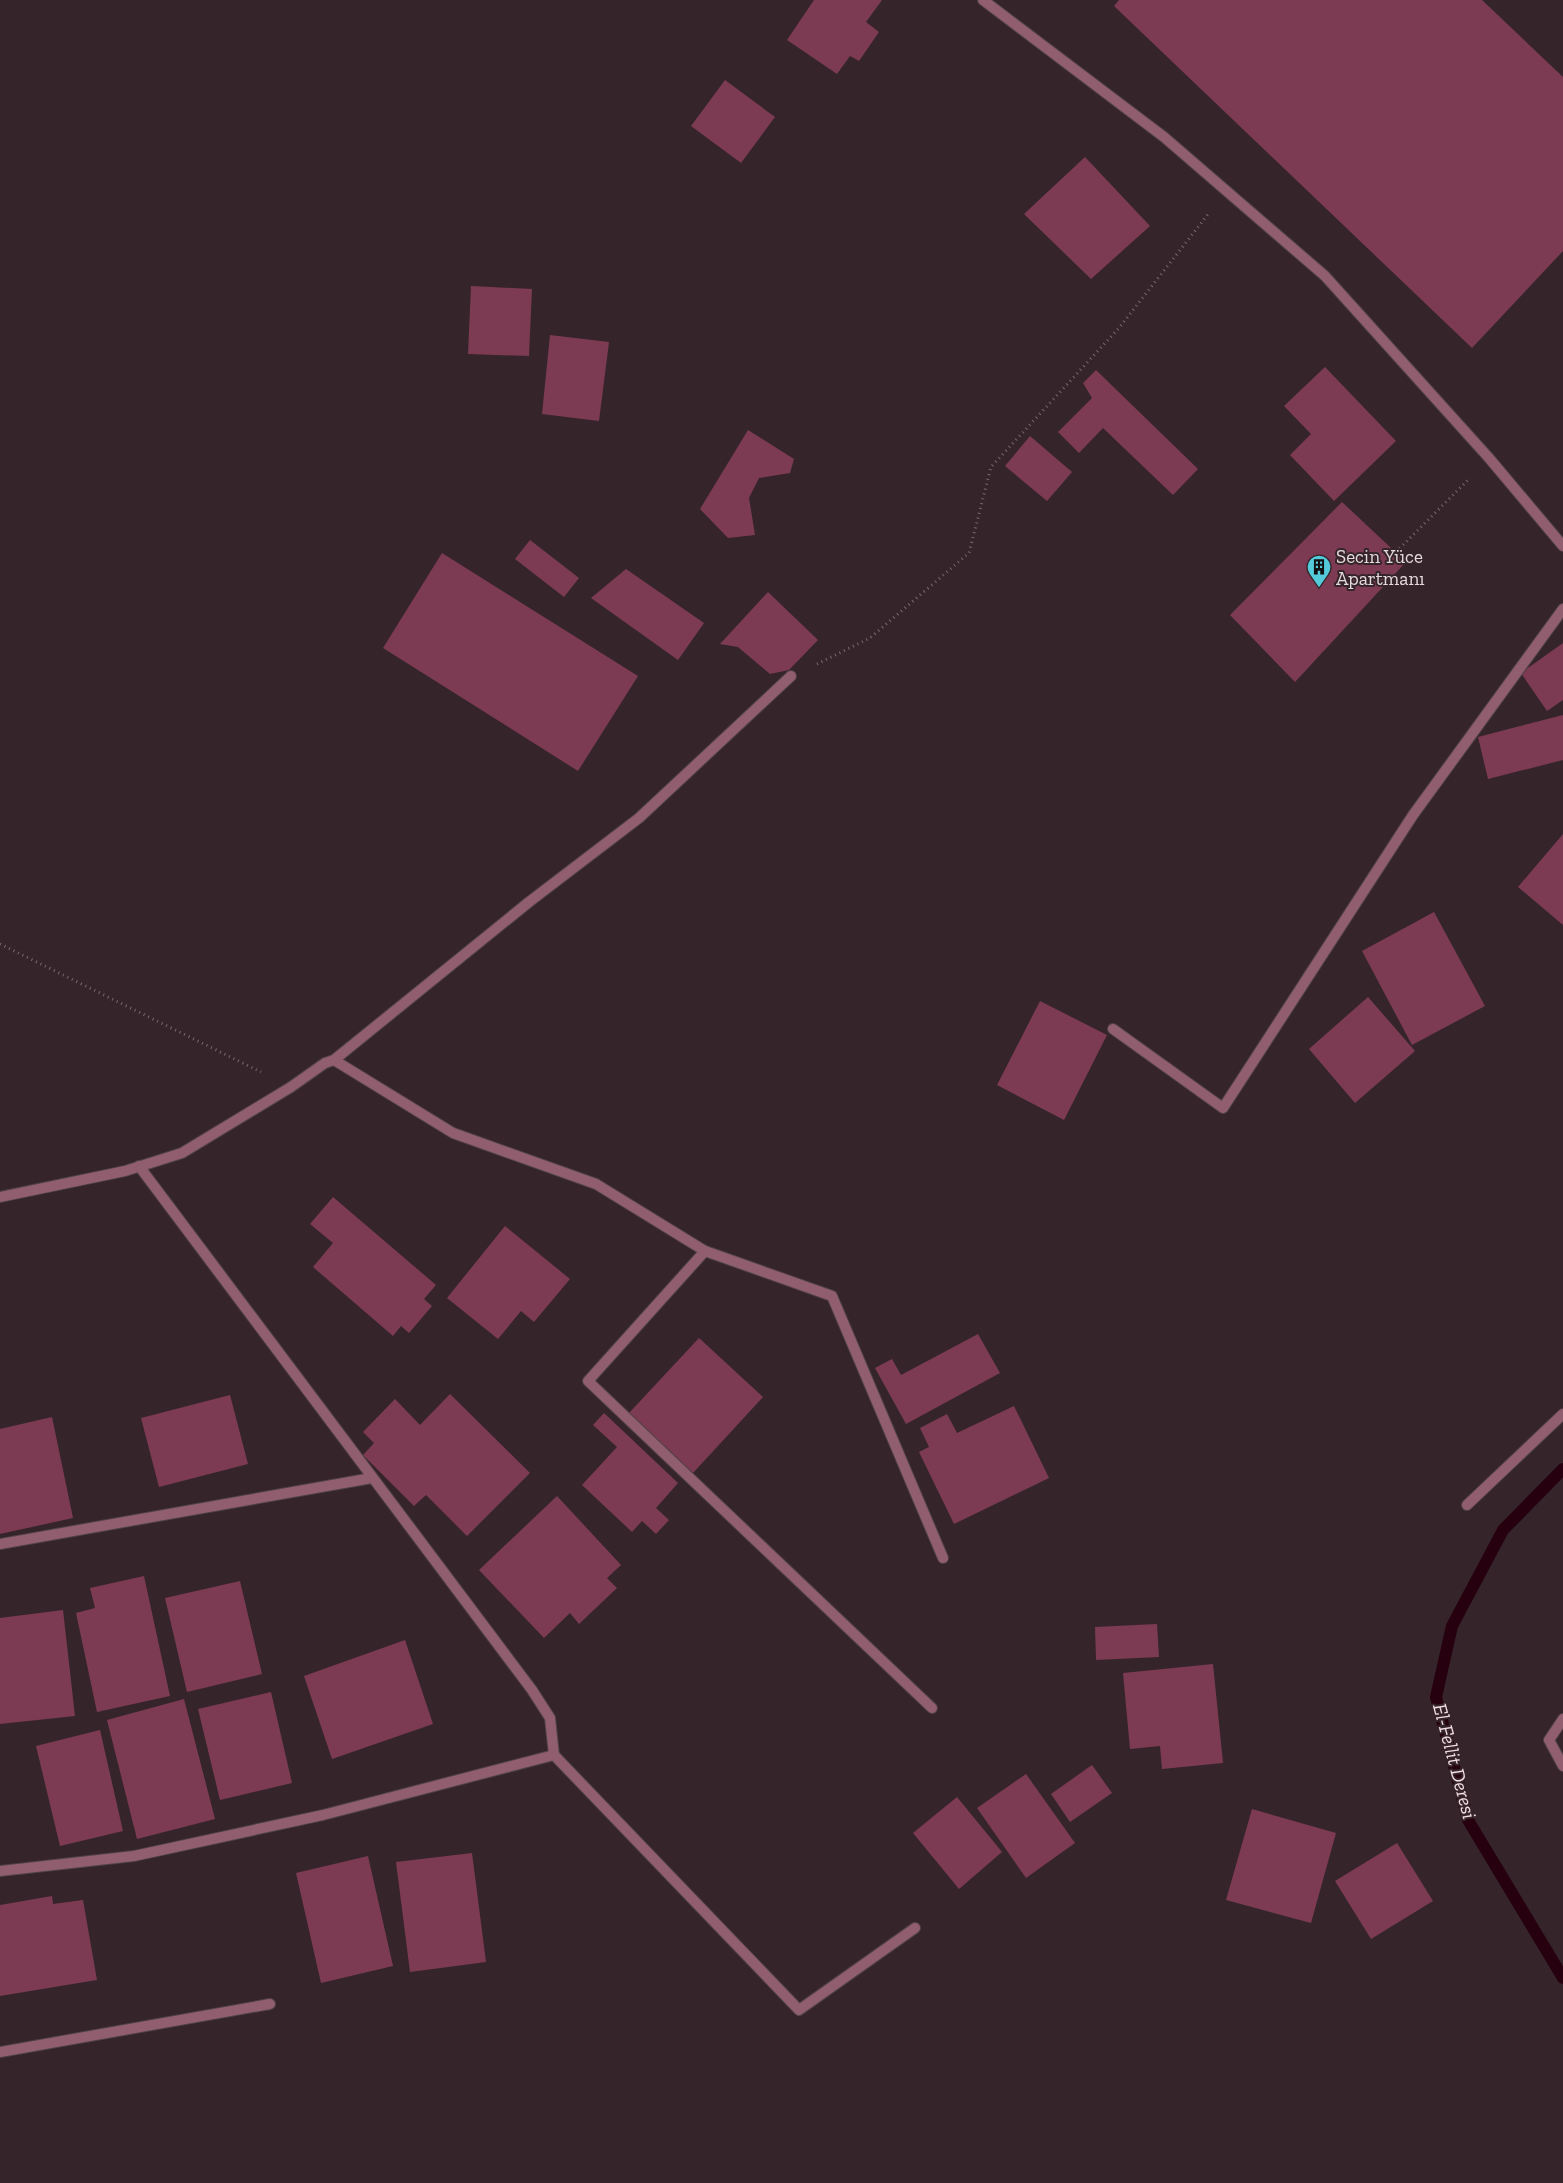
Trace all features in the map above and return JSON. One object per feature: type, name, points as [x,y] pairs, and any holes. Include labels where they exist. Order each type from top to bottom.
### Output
[{"type":"street","points":[[983,0],[1164,136],[1325,276],[1489,458],[1563,546]]},
{"type":"street","points":[[1113,1029],[1223,1108],[1413,815],[1563,609]]},
{"type":"street","points":[[0,1197],[139,1166],[182,1153],[291,1087],[325,1063],[334,1060],[529,902],[639,818],[791,676]]},
{"type":"street","points":[[334,1060],[453,1133],[596,1184],[705,1252],[832,1296],[943,1558]]},
{"type":"street","points":[[139,1166],[537,1697],[550,1718],[554,1755],[798,2010],[915,1928]]},
{"type":"street","points":[[705,1252],[588,1381],[932,1708]]},
{"type":"street","points":[[1467,1505],[1563,1414]]},
{"type":"street","points":[[0,1544],[372,1478]]},
{"type":"street","points":[[1563,1719],[1549,1740],[1563,1766]]},
{"type":"street","points":[[0,1872],[143,1854],[323,1815],[554,1755]]},
{"type":"street","points":[[0,2052],[270,2004]]},
{"type":"path","points":[[791,676],[870,638],[969,553],[991,468],[1119,328],[1227,191]]},
{"type":"path","points":[[1396,552],[1489,458]]},
{"type":"path","points":[[0,944],[291,1087]]},
{"type":"building","points":[[814,0],[882,0],[866,22],[879,32],[859,61],[850,56],[837,74],[787,40]]},
{"type":"building","points":[[1119,0],[1482,0],[1563,77],[1563,251],[1472,348],[1114,6]]},
{"type":"building","points":[[725,80],[775,117],[741,163],[691,126]]},
{"type":"building","points":[[1085,157],[1150,226],[1091,279],[1024,214]]},
{"type":"building","points":[[471,286],[532,289],[529,356],[468,354]]},
{"type":"building","points":[[550,335],[609,342],[599,421],[542,414]]},
{"type":"building","points":[[1325,367],[1396,441],[1334,501],[1290,455],[1311,434],[1284,406]]},
{"type":"building","points":[[1096,370],[1198,469],[1173,495],[1103,428],[1079,453],[1058,432],[1092,398],[1083,383]]},
{"type":"building","points":[[748,430],[794,459],[790,473],[759,478],[749,498],[755,535],[728,538],[700,509]]},
{"type":"building","points":[[1030,436],[1072,472],[1047,501],[1005,466]]},
{"type":"building","name":"Secin Yüce Apartmanı","points":[[1342,502],[1406,562],[1295,682],[1230,615]]},
{"type":"building","points":[[530,540],[579,578],[564,597],[515,559]]},
{"type":"building","points":[[442,553],[638,676],[578,771],[383,648]]},
{"type":"building","points":[[626,569],[704,623],[678,660],[591,598]]},
{"type":"building","points":[[768,592],[818,640],[789,670],[770,674],[738,647],[720,644]]},
{"type":"building","points":[[1563,643],[1563,700],[1547,711],[1521,673]]},
{"type":"building","points":[[1563,715],[1563,760],[1488,779],[1478,737]]},
{"type":"building","points":[[1563,834],[1563,925],[1518,887]]},
{"type":"building","points":[[1434,912],[1485,1006],[1412,1045],[1362,951]]},
{"type":"building","points":[[1368,997],[1415,1051],[1355,1103],[1309,1049]]},
{"type":"building","points":[[1040,1001],[1107,1035],[1064,1120],[997,1085]]},
{"type":"building","points":[[333,1197],[436,1285],[424,1299],[432,1306],[409,1333],[401,1326],[393,1336],[313,1267],[333,1243],[310,1224]]},
{"type":"building","points":[[505,1226],[570,1279],[534,1322],[521,1311],[498,1339],[447,1298]]},
{"type":"building","points":[[978,1334],[1000,1373],[906,1424],[875,1368],[892,1359],[901,1375]]},
{"type":"building","points":[[699,1338],[763,1397],[693,1473],[629,1413]]},
{"type":"building","points":[[450,1394],[530,1473],[467,1536],[426,1495],[414,1506],[363,1455],[374,1443],[363,1432],[395,1399],[420,1425]]},
{"type":"building","points":[[230,1395],[248,1464],[159,1487],[141,1418]]},
{"type":"building","points":[[1014,1406],[1049,1478],[954,1524],[919,1452],[929,1447],[920,1428],[947,1414],[957,1433]]},
{"type":"building","points":[[604,1413],[678,1483],[656,1508],[669,1520],[656,1534],[642,1521],[632,1532],[582,1485],[617,1447],[593,1425]]},
{"type":"building","points":[[52,1417],[73,1518],[0,1534],[0,1429]]},
{"type":"building","points":[[557,1496],[621,1565],[607,1578],[617,1588],[579,1624],[570,1613],[544,1638],[479,1570]]},
{"type":"building","points":[[144,1576],[170,1696],[97,1712],[76,1613],[95,1608],[90,1588]]},
{"type":"building","points":[[240,1581],[262,1674],[187,1692],[165,1598]]},
{"type":"building","points":[[63,1610],[75,1716],[0,1724],[0,1618]]},
{"type":"building","points":[[1157,1624],[1159,1657],[1096,1660],[1095,1627]]},
{"type":"building","points":[[405,1640],[433,1724],[332,1759],[304,1676]]},
{"type":"building","points":[[1213,1664],[1223,1763],[1162,1769],[1160,1746],[1130,1749],[1123,1673]]},
{"type":"building","points":[[271,1692],[292,1783],[220,1800],[198,1709]]},
{"type":"building","points":[[184,1699],[215,1819],[137,1839],[107,1720]]},
{"type":"building","points":[[100,1730],[123,1831],[60,1846],[36,1746]]},
{"type":"building","points":[[1092,1765],[1112,1793],[1070,1822],[1051,1794]]},
{"type":"building","points":[[1026,1774],[1075,1843],[1026,1878],[977,1808]]},
{"type":"building","points":[[957,1797],[1002,1852],[959,1889],[913,1833]]},
{"type":"building","points":[[1252,1809],[1336,1833],[1311,1923],[1226,1900]]},
{"type":"building","points":[[1397,1843],[1433,1901],[1371,1939],[1335,1881]]},
{"type":"building","points":[[472,1853],[486,1962],[410,1972],[396,1862]]},
{"type":"building","points":[[368,1856],[393,1966],[321,1983],[296,1873]]},
{"type":"building","points":[[52,1896],[53,1904],[83,1900],[97,1980],[0,1996],[0,1905]]},
{"type":"waterway","name":"El-Fellit Deresi","points":[[1563,1469],[1503,1530],[1452,1626],[1436,1697],[1468,1820],[1563,1978]]},
{"type":"place","name":"Secin Yüce Apartmanı","points":[[1319,588]]}]
